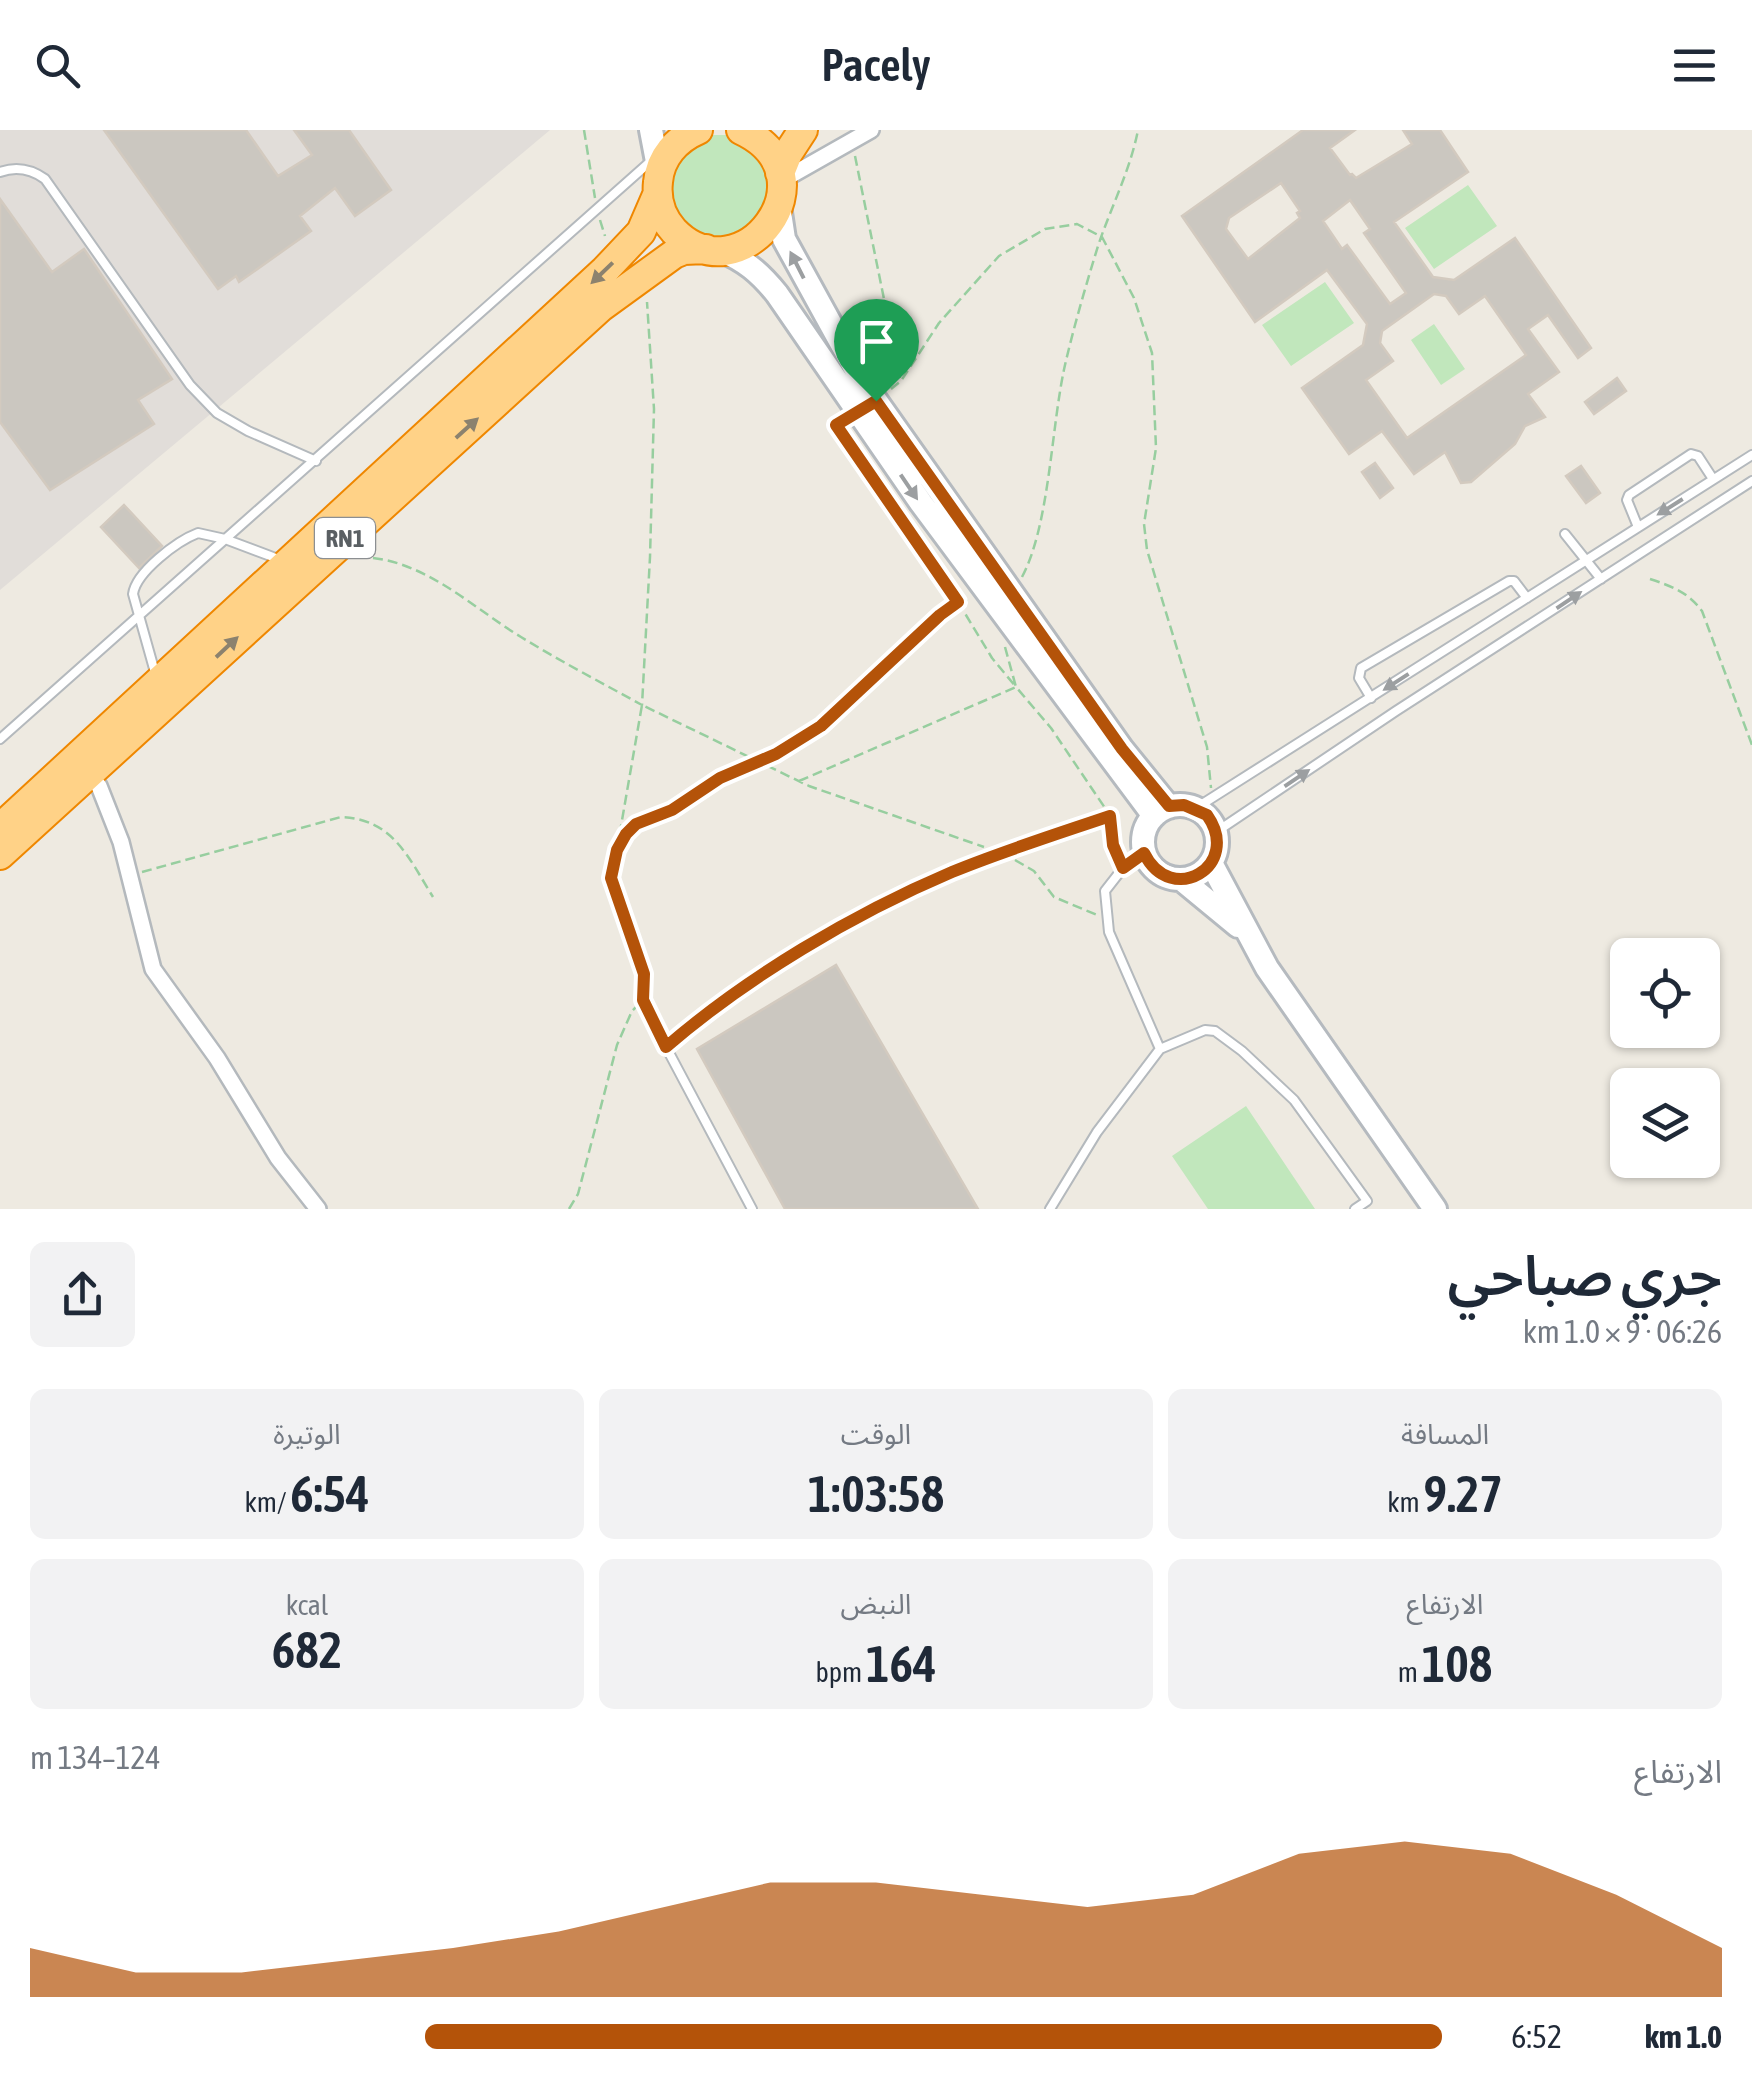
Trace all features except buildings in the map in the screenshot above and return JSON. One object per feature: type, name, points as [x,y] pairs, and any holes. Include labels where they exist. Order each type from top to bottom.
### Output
[{"type":"highway","name":"RN1","points":[[0,828],[618,256],[641,232],[658,174],[673,147],[698,130]]},
{"type":"highway","points":[[740,130],[768,150],[780,187]]},
{"type":"highway","name":"RN1","points":[[0,855],[601,307],[674,254],[740,247],[757,238],[771,224],[788,153],[804,130]]},
{"type":"highway","points":[[658,174],[662,214],[673,230],[688,242],[713,250]]},
{"type":"main road","points":[[651,130],[658,174]]},
{"type":"main road","points":[[780,187],[784,239],[920,504],[999,591],[1162,811]]},
{"type":"main road","points":[[713,250],[740,258],[768,282],[867,407]]},
{"type":"main road","points":[[1181,879],[1198,874],[1211,863],[1216,851],[1216,832],[1205,803],[1162,811],[1145,830],[1144,853],[1158,872],[1181,879],[1245,931]]},
{"type":"main road","points":[[1211,863],[1267,968],[1435,1209]]},
{"type":"street","points":[[780,187],[871,130]]},
{"type":"street","points":[[89,774],[99,786],[132,875],[152,969],[216,1058],[278,1158],[318,1209]]},
{"type":"lane","points":[[0,172],[20,169],[45,179],[190,385],[218,413],[316,461]]},
{"type":"lane","points":[[0,739],[596,208],[658,174]]},
{"type":"lane","points":[[1638,527],[1627,497],[1676,464],[1696,454],[1713,479]]},
{"type":"lane","points":[[1205,803],[1752,455]]},
{"type":"lane","points":[[1216,832],[1752,481]]},
{"type":"lane","points":[[157,682],[133,594],[142,572],[194,534],[225,538],[285,562]]},
{"type":"lane","points":[[1565,534],[1601,579]]},
{"type":"lane","points":[[1372,698],[1359,678],[1360,668],[1509,580],[1514,580],[1528,598]]},
{"type":"lane","points":[[752,1209],[666,1047],[739,992],[865,913],[952,872],[1110,816]]},
{"type":"lane","points":[[1144,853],[1123,868],[1105,891],[1109,932],[1160,1049]]},
{"type":"lane","points":[[1050,1209],[1096,1132],[1160,1049],[1205,1030],[1215,1031],[1242,1051],[1294,1100],[1367,1201],[1355,1209]]},
{"type":"path","points":[[584,130],[596,208],[605,236],[618,256]]},
{"type":"path","points":[[617,850],[636,824],[672,810],[720,778],[776,754],[821,726],[958,602],[978,601],[1021,579],[1033,548],[1065,364],[1102,237],[1132,161],[1138,130]]},
{"type":"path","points":[[852,141],[900,380]]},
{"type":"path","points":[[1123,868],[1113,845],[1110,816],[1084,774],[992,658],[836,425],[867,407],[900,380],[939,323],[999,256],[1045,229],[1077,224],[1102,237],[1134,298],[1152,353],[1156,448],[1144,524],[1147,550],[1207,747],[1205,803]]},
{"type":"path","points":[[636,282],[646,299],[654,409],[650,557],[642,705],[611,878],[644,974],[643,1000],[666,1047]]},
{"type":"path","points":[[352,557],[377,557],[418,571],[465,597],[518,636],[642,705],[799,781],[1004,853],[1034,871],[1054,897],[1099,915]]},
{"type":"path","points":[[1650,579],[1693,599],[1702,611],[1752,745]]},
{"type":"path","points":[[1005,648],[1016,687]]},
{"type":"path","points":[[799,781],[1016,687]]},
{"type":"path","points":[[132,875],[341,817],[360,818],[391,835],[433,896]]},
{"type":"path","points":[[569,1209],[578,1194],[617,1045],[632,1011],[643,1000]]},
{"type":"shaded area","points":[[0,130],[550,130],[0,590]]},
{"type":"green space","points":[[710,135],[729,135],[769,168],[769,210],[730,241],[687,231],[667,203],[675,158]]},
{"type":"green space","points":[[1468,185],[1497,226],[1434,269],[1405,228]]},
{"type":"green space","points":[[1325,282],[1354,323],[1291,366],[1262,325]]},
{"type":"green space","points":[[1434,324],[1465,369],[1441,385],[1411,340]]},
{"type":"green space","points":[[1246,1106],[1315,1209],[1208,1209],[1172,1156]]},
{"type":"route","points":[[876,401],[1122,749],[1169,806],[1184,805],[1207,815],[1218,838],[1216,851],[1203,872],[1192,877],[1169,878],[1150,864],[1144,853],[1123,868],[1113,845],[1110,816],[1004,853],[952,872],[865,913],[750,984],[666,1047],[643,1000],[644,974],[611,878],[617,850],[626,834],[636,824],[672,810],[720,778],[776,754],[821,726],[958,602],[836,425],[876,401]]}]
